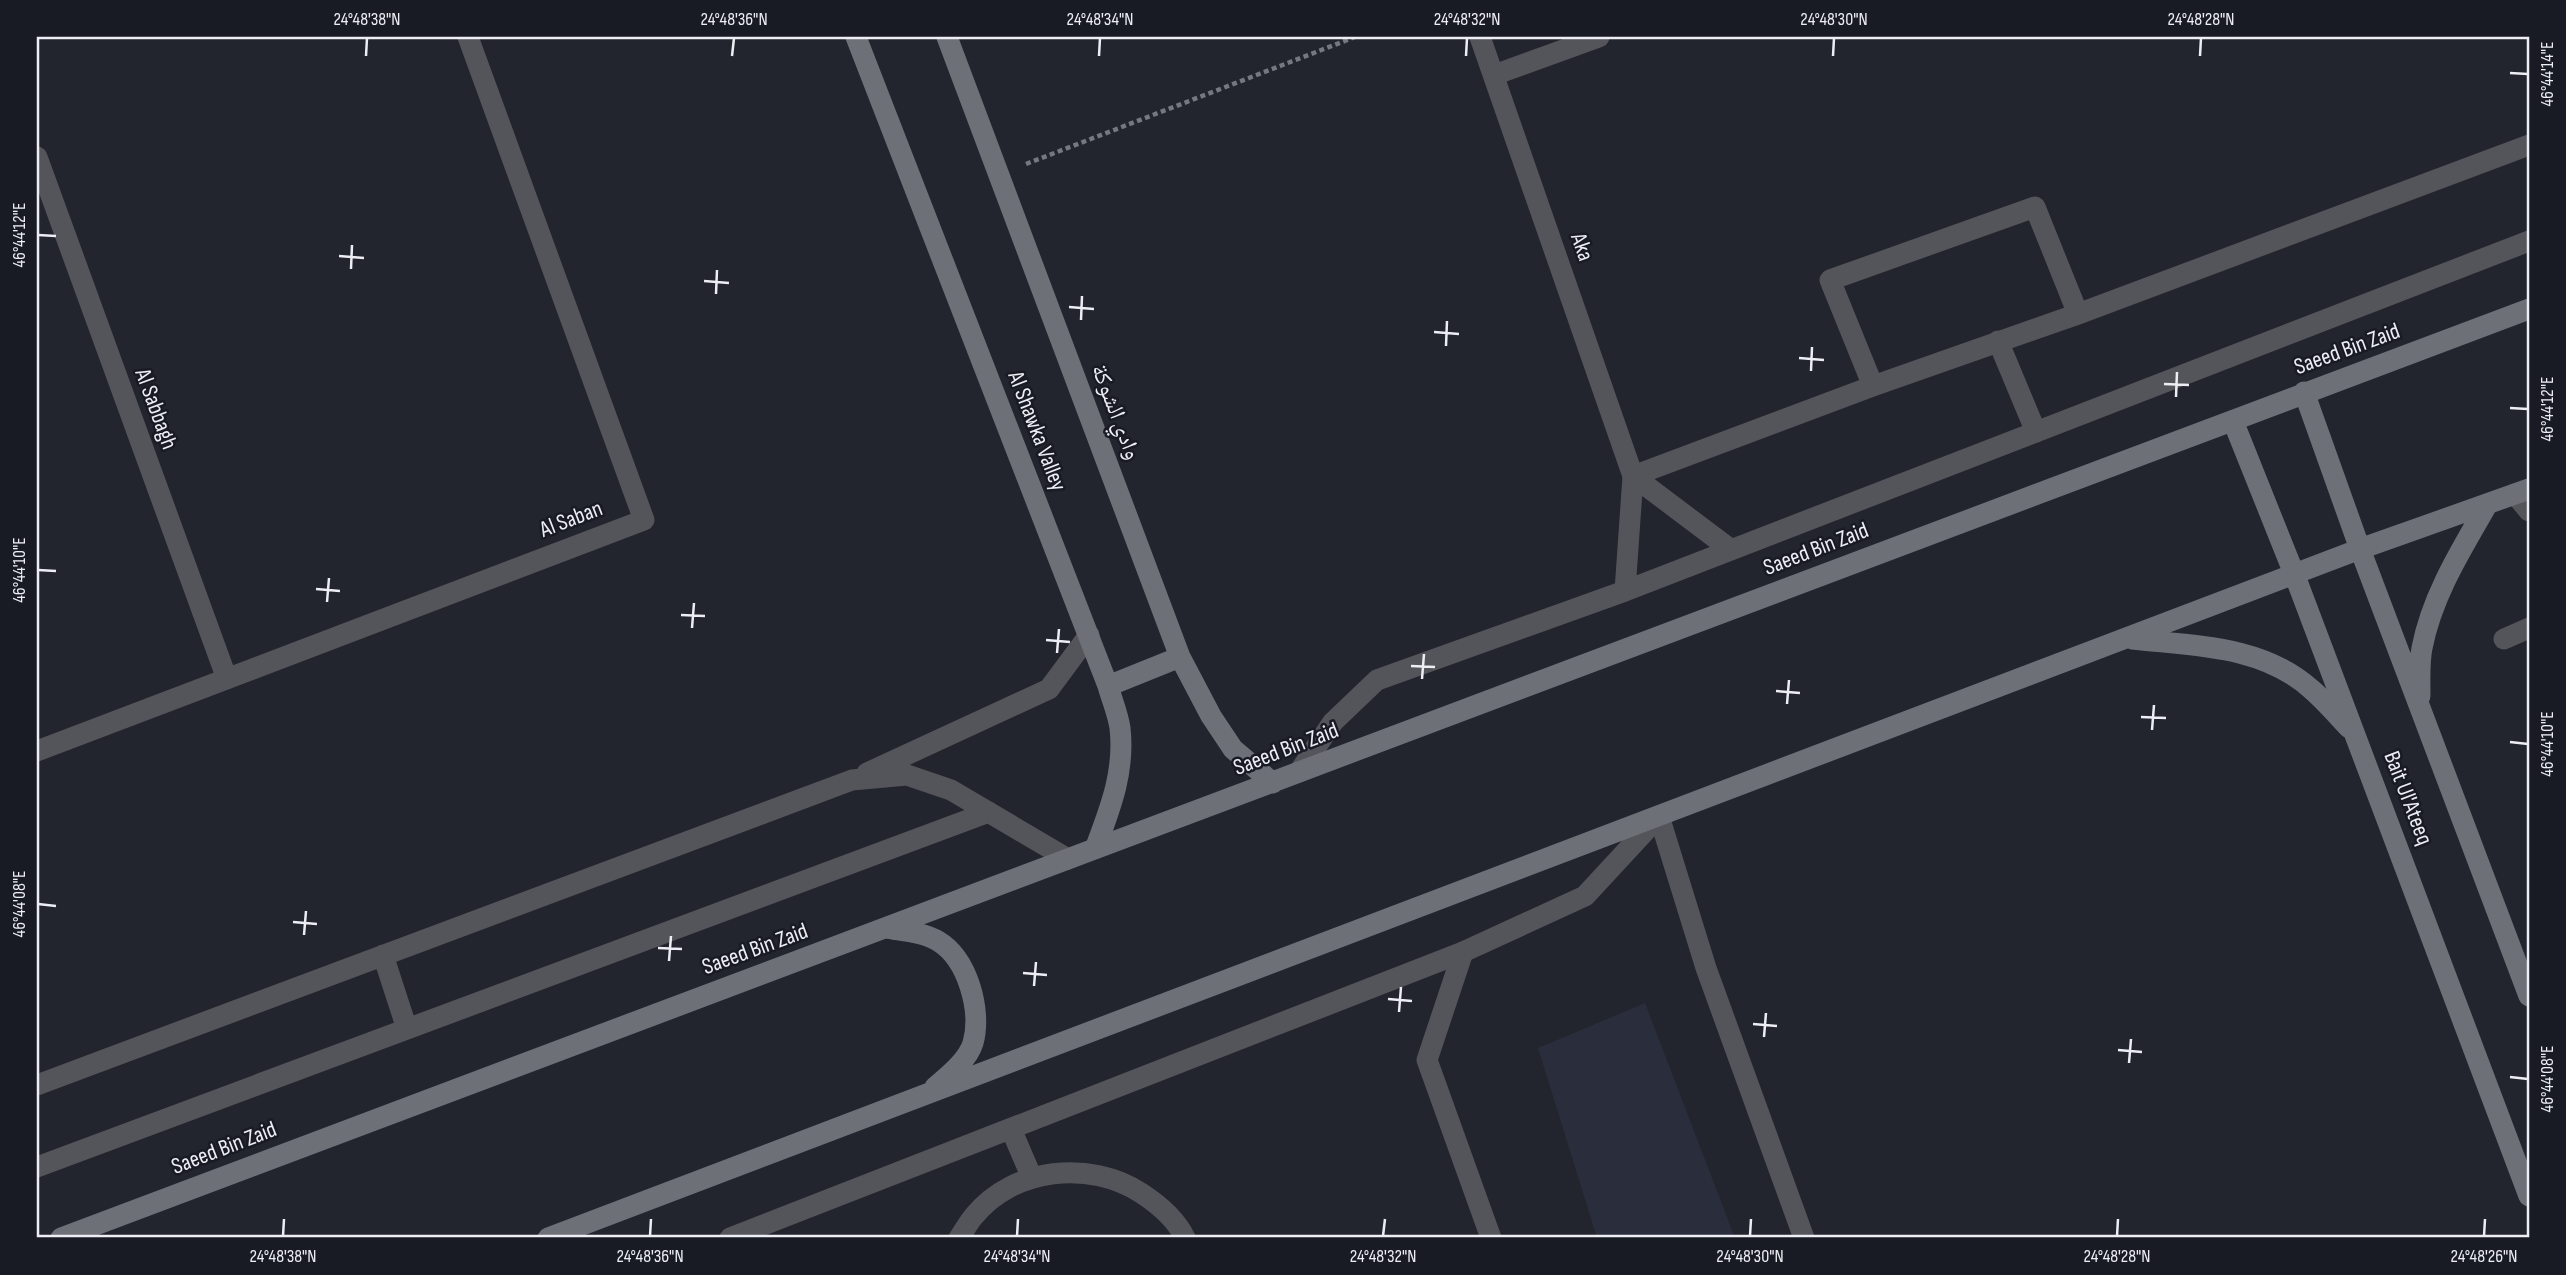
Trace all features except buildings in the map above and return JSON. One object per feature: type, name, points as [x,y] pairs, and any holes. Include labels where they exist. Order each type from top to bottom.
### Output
[{"type":"main road","name":"Al Shawka Valley","points":[[856,37],[1089,635],[1120,726],[1122,762],[1115,796],[1095,849]]},
{"type":"main road","name":"وادي الشوكة","points":[[947,37],[1180,657],[1211,716],[1233,749],[1273,783]]},
{"type":"main road","name":"Saeed Bin Zaid","points":[[61,1238],[2529,309]]},
{"type":"main road","name":"Bait Ul'Ateeq","points":[[2304,393],[2360,550],[2529,996]]},
{"type":"main road","name":"Bait Ul'Ateeq","points":[[2233,421],[2356,735],[2529,1196]]},
{"type":"main road","points":[[548,1238],[2360,550],[2522,491]]},
{"type":"main road","points":[[2419,705],[2421,649],[2436,600],[2456,558],[2487,505]]},
{"type":"main road","points":[[2126,639],[2226,649],[2259,658],[2283,669],[2310,688],[2356,735]]},
{"type":"main road","points":[[1108,686],[1180,657]]},
{"type":"main road","points":[[886,929],[937,940],[951,952],[958,963],[973,1000],[976,1023],[973,1045],[955,1069],[929,1094]]},
{"type":"street","name":"Al Saban","points":[[37,751],[644,520],[468,37]]},
{"type":"street","name":"Aka","points":[[1480,37],[1633,476],[1625,591]]},
{"type":"street","points":[[1494,75],[1599,37]]},
{"type":"street","points":[[1633,476],[1873,386],[2078,314],[2529,145]]},
{"type":"street","name":"Al Sabbagh","points":[[37,157],[227,679]]},
{"type":"street","points":[[1873,386],[1830,280],[2035,207],[2078,314]]},
{"type":"street","points":[[1299,772],[1333,722],[1377,680],[1625,591],[2529,241]]},
{"type":"street","points":[[1998,341],[2036,432]]},
{"type":"street","points":[[1633,476],[1730,549]]},
{"type":"street","points":[[2522,491],[2529,511]]},
{"type":"street","points":[[2504,639],[2529,628]]},
{"type":"street","points":[[37,1085],[852,780],[1049,689],[1089,635]]},
{"type":"street","points":[[852,780],[907,775],[951,790],[1068,859]]},
{"type":"street","points":[[37,1167],[989,812]]},
{"type":"street","points":[[730,1238],[1463,952],[1585,896],[1659,816]]},
{"type":"street","points":[[1659,816],[1706,968],[1804,1238]]},
{"type":"street","points":[[1463,952],[1427,1060],[1491,1238]]},
{"type":"street","points":[[383,955],[407,1029]]},
{"type":"street","points":[[1011,1129],[1032,1178]]},
{"type":"street","points":[[959,1238],[975,1214],[1002,1193],[1032,1178],[1064,1172],[1096,1173],[1126,1183],[1157,1203],[1185,1238]]},
{"type":"path","points":[[999,174],[1355,37]]},
{"type":"shaded area","points":[[1645,1003],[1735,1238],[1597,1238],[1538,1048]]}]
